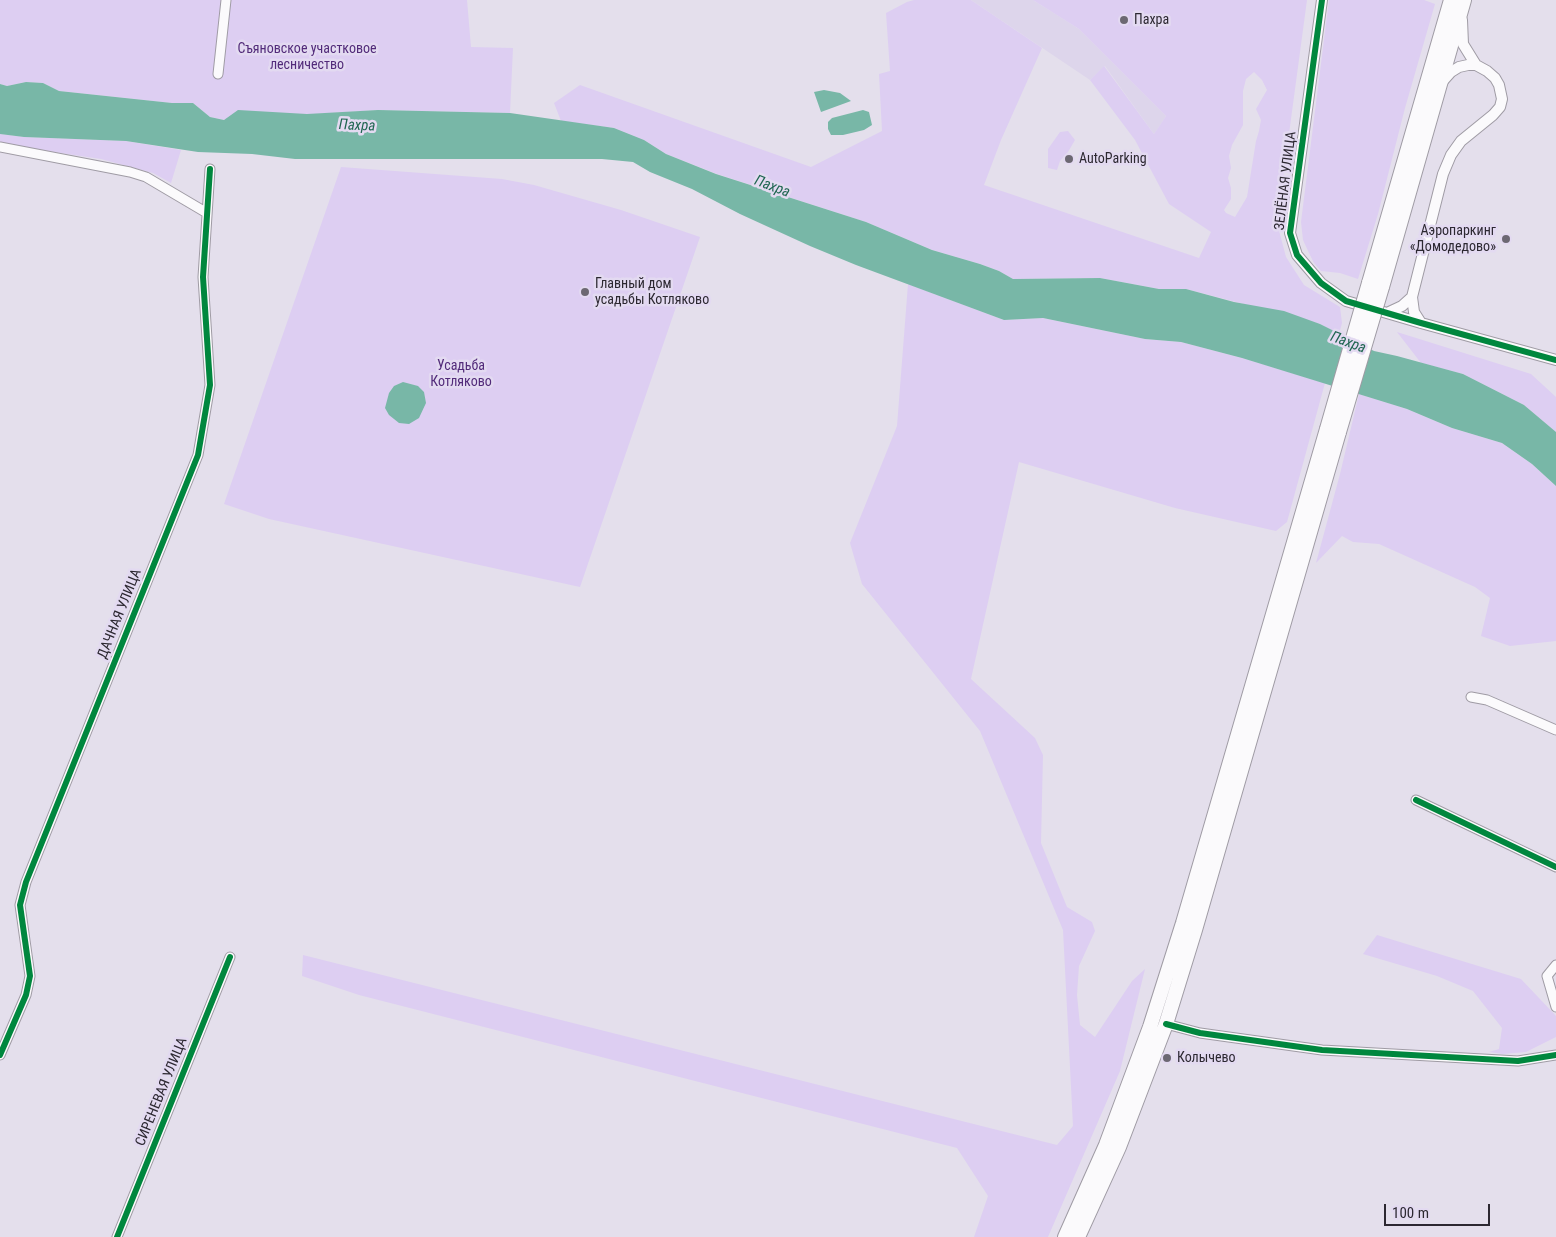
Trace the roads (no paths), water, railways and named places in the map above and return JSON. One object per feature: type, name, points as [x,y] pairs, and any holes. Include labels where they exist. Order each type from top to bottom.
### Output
[{"type":"highway","points":[[1376,285],[1438,89],[1459,3]]},
{"type":"highway","points":[[1065,1237],[1106,1145],[1153,1019],[1184,923],[1333,430],[1459,3]]},
{"type":"highway","points":[[1078,1237],[1119,1148],[1166,1024],[1195,930],[1333,430]]},
{"type":"street","points":[[218,74],[226,0]]},
{"type":"street","name":"ЗЕЛЁНАЯ УЛИЦА","points":[[1322,0],[1290,233],[1297,255],[1321,283],[1346,301],[1556,360]]},
{"type":"street","points":[[1421,323],[1414,312],[1412,297],[1443,174],[1451,155],[1460,141],[1493,115],[1500,107],[1502,99],[1499,85],[1495,78],[1476,65],[1463,44],[1459,3]]},
{"type":"street","points":[[1438,89],[1451,72],[1459,67],[1476,65]]},
{"type":"street","points":[[0,147],[130,172],[146,177],[207,213]]},
{"type":"street","name":"ДАЧНАЯ УЛИЦА","points":[[0,1055],[26,995],[30,976],[20,905],[26,882],[198,455],[210,385],[204,277],[210,169]]},
{"type":"street","points":[[1386,313],[1402,306],[1412,297]]},
{"type":"street","points":[[1471,697],[1487,700],[1556,730]]},
{"type":"street","points":[[1416,800],[1556,867]]},
{"type":"street","name":"СИРЕНЕВАЯ УЛИЦА","points":[[117,1237],[230,957]]},
{"type":"street","points":[[1556,965],[1547,976],[1556,1007]]},
{"type":"street","points":[[1166,1024],[1200,1033],[1322,1050],[1518,1061],[1556,1054]]},
{"type":"water","points":[[26,82],[43,83],[59,91],[172,103],[193,103],[210,117],[224,120],[238,110],[307,114],[378,110],[510,113],[614,128],[644,140],[666,154],[716,174],[866,222],[932,250],[999,271],[1013,279],[1100,278],[1159,289],[1186,289],[1234,302],[1284,311],[1320,324],[1374,351],[1463,374],[1524,405],[1556,432],[1556,486],[1532,464],[1502,443],[1452,428],[1407,409],[1242,358],[1181,342],[1145,339],[1043,318],[1004,320],[810,246],[740,214],[692,189],[650,172],[633,162],[602,159],[295,159],[252,154],[198,152],[126,141],[24,137],[0,134],[0,84],[7,86]]},
{"type":"water","points":[[824,90],[840,93],[851,101],[821,112],[814,92]]},
{"type":"water","points":[[863,110],[869,112],[872,125],[864,130],[843,135],[831,135],[828,129],[828,122],[832,118]]},
{"type":"water","points":[[403,382],[418,386],[424,392],[426,403],[419,418],[409,424],[399,423],[389,415],[385,408],[389,393],[394,386]]},
{"type":"place","name":"Пахра","points":[[1124,20]]},
{"type":"place","name":"AutoParking","points":[[1069,159]]},
{"type":"place","name":"Аэропаркинг «Домодедово»","points":[[1506,239]]},
{"type":"place","name":"Главный дом усадьбы Котляково","points":[[585,292]]},
{"type":"place","name":"Колычево","points":[[1167,1058]]},
{"type":"park label","name":"Съяновское участковое лесничество","points":[[307,58]]},
{"type":"park label","name":"Усадьба Котляково","points":[[461,374]]}]
